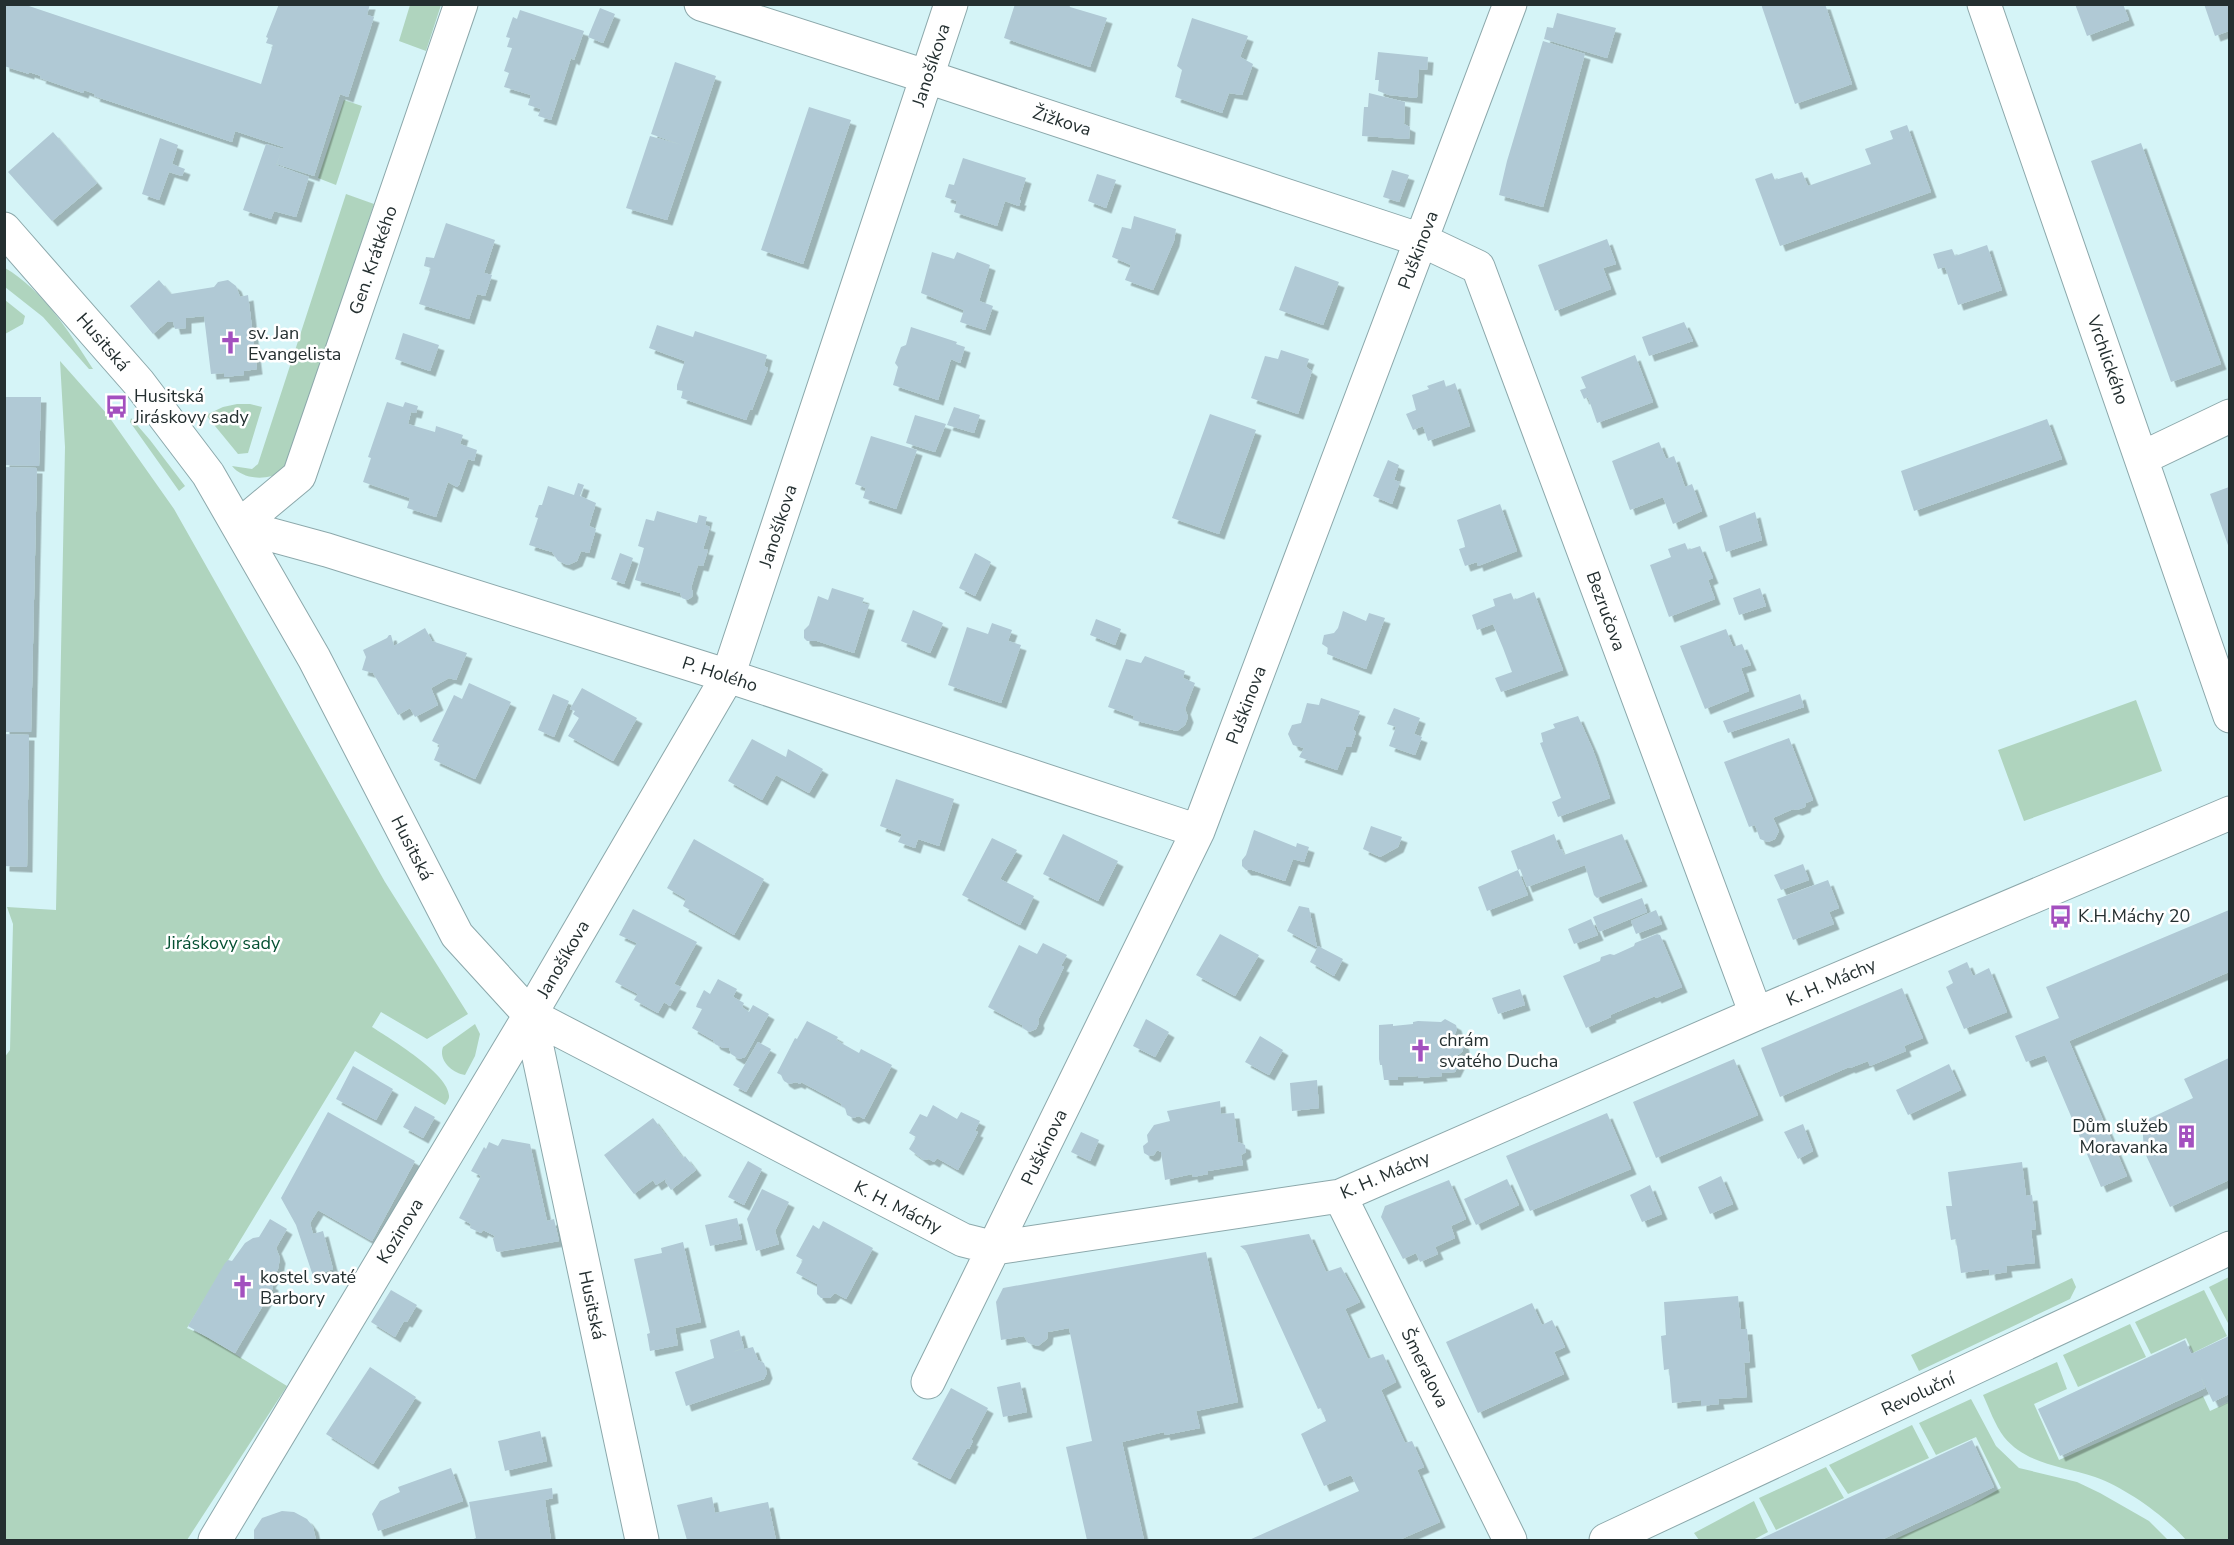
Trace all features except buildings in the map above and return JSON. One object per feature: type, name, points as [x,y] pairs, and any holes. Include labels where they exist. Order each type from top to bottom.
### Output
[{"type":"street","name":"Gen. Krátkého","points":[[239,526],[299,476],[461,4]]},
{"type":"street","name":"Žižkova","points":[[701,4],[1421,240]]},
{"type":"street","name":"Janošíkova","points":[[530,1015],[728,676],[951,4]]},
{"type":"street","name":"Puškinova","points":[[928,1382],[1198,831],[1510,4]]},
{"type":"street","name":"Vrchlického","points":[[1984,4],[2229,716]]},
{"type":"street","name":"Husitská","points":[[4,229],[139,383],[208,474],[314,658],[457,935],[530,1015],[642,1540]]},
{"type":"street","name":"Bezručova","points":[[1421,240],[1478,267],[1756,1014]]},
{"type":"street","points":[[2142,458],[2229,416]]},
{"type":"street","name":"P. Holého","points":[[239,526],[327,550],[728,676],[1198,831]]},
{"type":"street","name":"K. H. Máchy","points":[[530,1015],[963,1240],[994,1248],[1340,1196],[1756,1014],[2229,813]]},
{"type":"street","name":"Kozinova","points":[[215,1540],[530,1015]]},
{"type":"street","name":"Šmeralova","points":[[1340,1196],[1510,1540]]},
{"type":"street","name":"Revoluční","points":[[1606,1540],[2229,1248]]},
{"type":"green space","points":[[410,5],[441,5],[426,51],[399,41]]},
{"type":"green space","points":[[344,100],[362,106],[336,185],[318,178]]},
{"type":"green space","points":[[346,194],[374,204],[291,459],[282,471],[270,476],[256,478],[242,474],[232,466],[252,469],[258,464]]},
{"type":"green space","points":[[5,268],[32,288],[55,313],[93,369],[89,369],[43,317],[5,287]]},
{"type":"green space","points":[[5,300],[25,316],[23,324],[5,334]]},
{"type":"green space","name":"Jiráskovy sady","points":[[60,361],[107,414],[174,509],[385,882],[468,1014],[427,1039],[381,1012],[372,1027],[418,1058],[440,1078],[447,1088],[449,1097],[447,1103],[445,1105],[355,1051],[187,1328],[207,1337],[287,1386],[187,1540],[5,1540],[4,1058],[10,1050],[13,924],[7,907],[56,910],[65,447]]},
{"type":"green space","points":[[237,404],[262,407],[248,453],[238,454],[206,415],[223,407]]},
{"type":"green space","points":[[131,418],[185,486],[179,491],[130,422]]},
{"type":"green space","points":[[2136,700],[2162,771],[2024,821],[1998,750]]},
{"type":"green space","points":[[475,1024],[480,1034],[475,1056],[465,1075],[455,1072],[442,1057],[443,1047]]},
{"type":"green space","points":[[2229,1277],[2229,1325],[2209,1287]]},
{"type":"green space","points":[[2072,1278],[2076,1287],[2070,1299],[1919,1371],[1911,1355]]},
{"type":"green space","points":[[2204,1290],[2227,1336],[2193,1353],[2186,1338],[2151,1354],[2135,1322]]},
{"type":"green space","points":[[2130,1324],[2146,1357],[2078,1387],[2063,1355]]},
{"type":"green space","points":[[2057,1362],[2067,1389],[2034,1404],[2059,1460],[2203,1396],[2210,1411],[2229,1402],[2229,1540],[2186,1540],[2156,1512],[2132,1495],[2095,1477],[2034,1459],[2023,1454],[2004,1437],[1983,1395]]},
{"type":"green space","points":[[1971,1399],[1996,1446],[2019,1468],[2077,1482],[2100,1493],[2149,1521],[2168,1540],[1893,1540],[1971,1505],[2001,1488],[1976,1437],[1936,1455],[1919,1423]]},
{"type":"green space","points":[[1912,1425],[1929,1458],[1848,1494],[1829,1465]]},
{"type":"green space","points":[[1826,1467],[1844,1498],[1776,1530],[1759,1498]]},
{"type":"green space","points":[[1754,1501],[1768,1532],[1753,1540],[1699,1540],[1694,1533]]},
{"type":"place","name":"sv. Jan Evangelista","points":[[230,343]]},
{"type":"place","name":"Husitská Jiráskovy sady","points":[[116,406]]},
{"type":"place","name":"K.H.Máchy 20","points":[[2060,916]]},
{"type":"place","name":"chrám svatého Ducha","points":[[1421,1050]]},
{"type":"place","name":"Dům služeb Moravanka","points":[[2186,1136]]},
{"type":"place","name":"kostel svaté Barbory","points":[[242,1287]]}]
